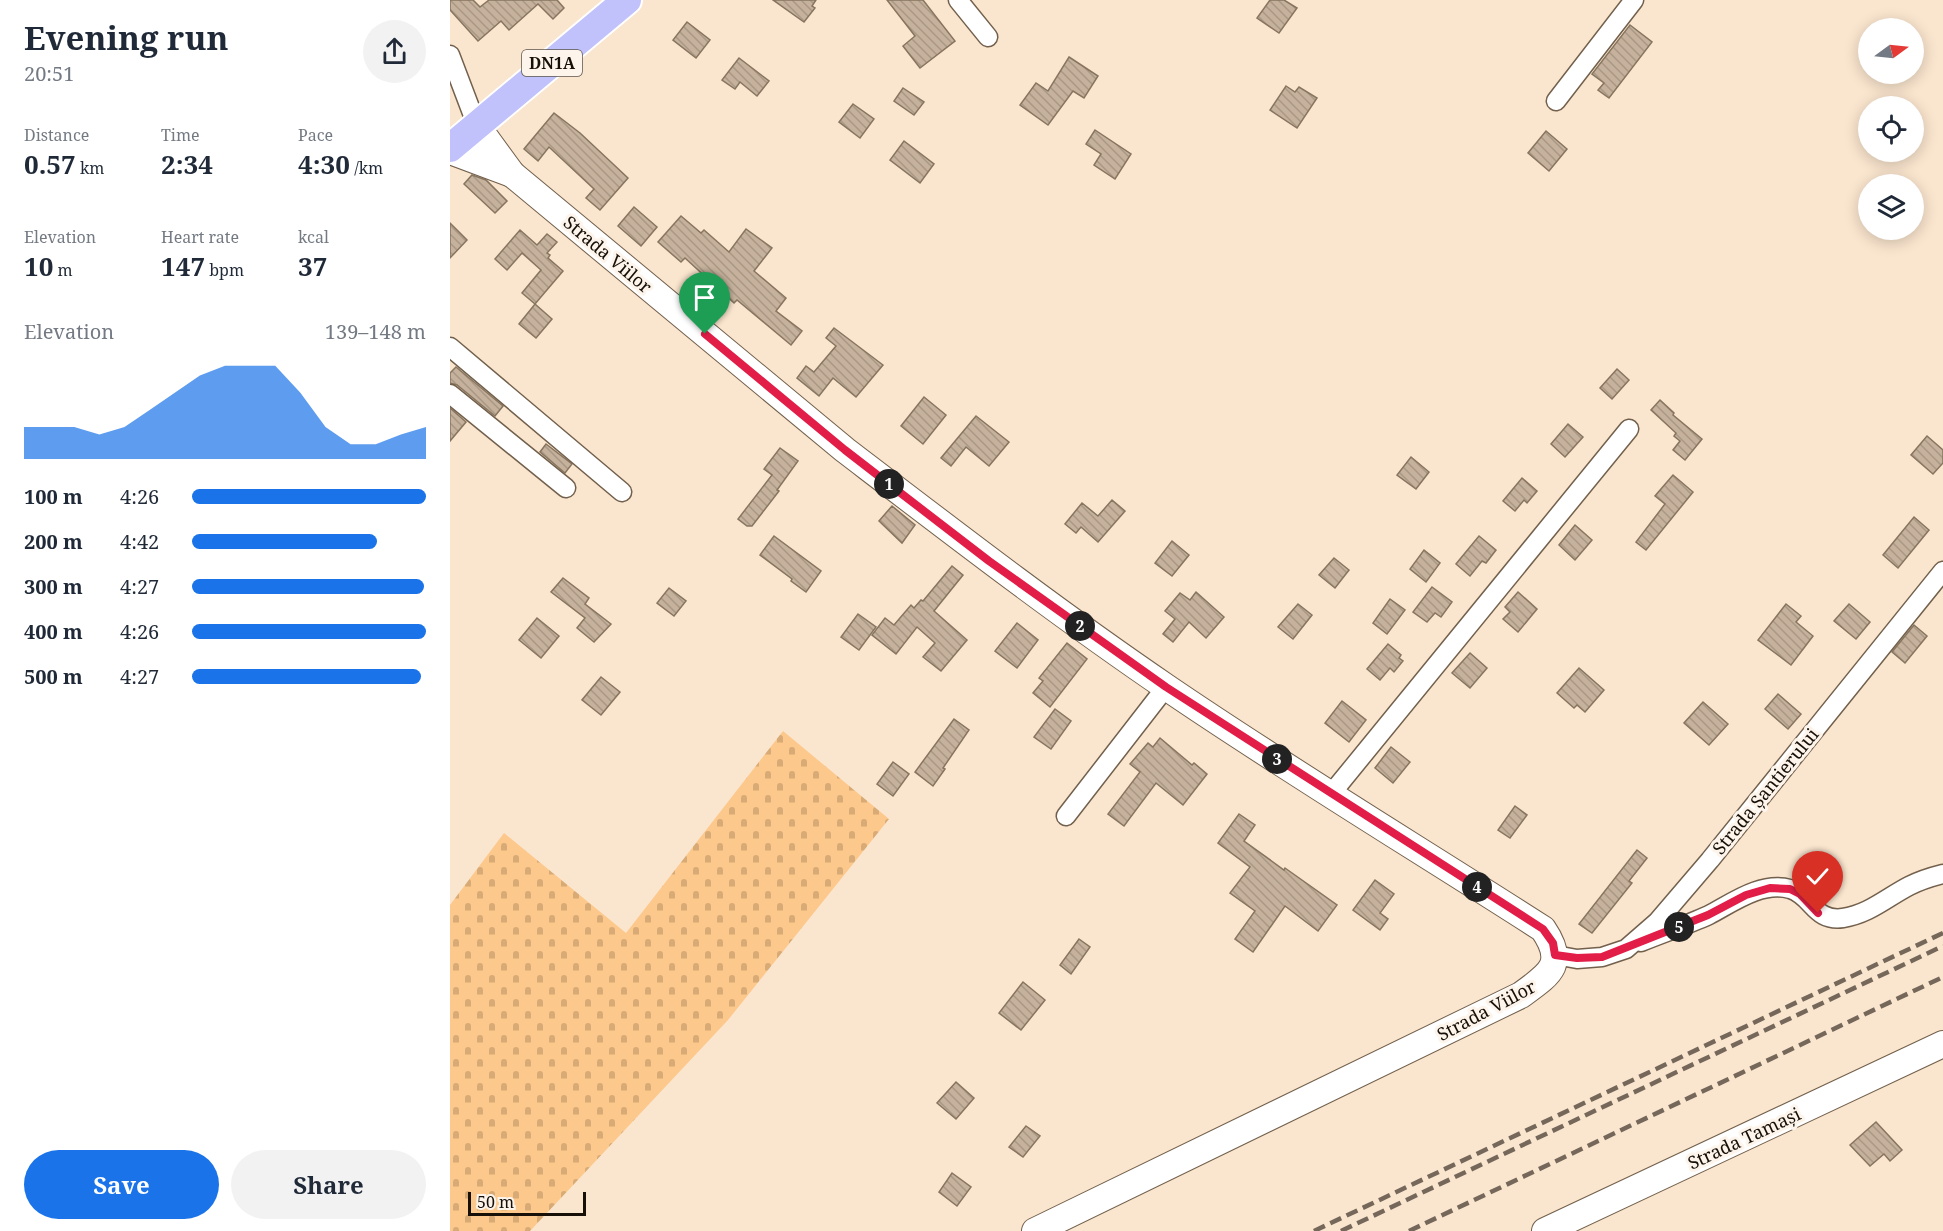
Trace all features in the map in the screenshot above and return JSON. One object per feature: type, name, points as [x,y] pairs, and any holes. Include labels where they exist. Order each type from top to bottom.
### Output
[{"type":"main road","name":"DN1A","points":[[450,150],[627,0]]},
{"type":"main road","name":"Strada Viilor","points":[[477,126],[512,174],[845,450],[989,561],[1166,687],[1543,929],[1553,943],[1554,968],[1521,995],[1035,1231]]},
{"type":"main road","name":"Strada Viilor","points":[[450,150],[512,174]]},
{"type":"main road","name":"Strada Tamași","points":[[1545,1231],[1943,1044]]},
{"type":"street","points":[[958,0],[988,37]]},
{"type":"street","points":[[1556,100],[1634,0]]},
{"type":"street","name":"Strada Viilor","points":[[450,55],[477,126]]},
{"type":"street","points":[[450,347],[622,492]]},
{"type":"street","points":[[450,394],[566,488]]},
{"type":"street","points":[[1331,794],[1629,429]]},
{"type":"street","name":"Strada Șantierului","points":[[1555,955],[1577,958],[1602,957],[1626,948],[1657,922],[1688,887],[1943,571]]},
{"type":"street","points":[[1066,816],[1166,687]]},
{"type":"street","points":[[1626,948],[1708,915],[1746,895],[1770,888],[1790,889],[1800,894],[1825,917],[1843,918],[1875,908],[1908,886],[1943,874]]},
{"type":"green space","points":[[783,731],[889,819],[728,1020],[530,1231],[450,1231],[450,905],[504,833],[626,933]]},
{"type":"building","points":[[450,0],[473,0],[480,7],[489,0],[557,0],[564,8],[553,19],[538,4],[509,30],[501,21],[478,41],[450,10]]},
{"type":"building","points":[[773,0],[816,0],[812,6],[815,8],[804,22]]},
{"type":"building","points":[[887,0],[923,0],[955,41],[920,68],[903,46],[915,36]]},
{"type":"building","points":[[1270,0],[1284,0],[1297,8],[1279,33],[1257,18]]},
{"type":"building","points":[[687,22],[710,40],[696,58],[673,40]]},
{"type":"building","points":[[1630,25],[1652,42],[1609,98],[1598,90],[1604,83],[1592,74]]},
{"type":"building","points":[[1069,57],[1098,76],[1084,98],[1073,91],[1048,125],[1020,105],[1036,83],[1048,91]]},
{"type":"building","points":[[739,58],[769,81],[757,96],[740,82],[735,89],[722,80]]},
{"type":"building","points":[[1286,86],[1295,92],[1299,87],[1317,98],[1297,128],[1270,110]]},
{"type":"building","points":[[903,88],[924,102],[914,115],[894,101]]},
{"type":"building","points":[[853,104],[874,119],[860,138],[839,122]]},
{"type":"building","points":[[554,113],[580,133],[628,178],[600,210],[586,198],[594,189],[549,147],[538,161],[524,149]]},
{"type":"building","points":[[1095,130],[1131,154],[1115,179],[1094,165],[1101,154],[1086,144]]},
{"type":"building","points":[[1546,131],[1567,149],[1549,171],[1528,153]]},
{"type":"building","points":[[904,141],[934,164],[920,183],[890,160]]},
{"type":"building","points":[[472,175],[486,180],[507,201],[495,213],[464,184]]},
{"type":"building","points":[[634,207],[657,227],[641,246],[618,226]]},
{"type":"building","points":[[681,216],[701,233],[704,230],[729,252],[746,229],[772,248],[754,271],[786,298],[776,311],[802,331],[791,345],[737,300],[734,303],[685,258],[681,262],[658,242]]},
{"type":"building","points":[[450,223],[467,240],[450,258]]},
{"type":"building","points":[[520,230],[537,245],[547,234],[557,242],[547,253],[550,255],[548,258],[563,271],[535,304],[522,293],[541,270],[522,253],[507,270],[495,259]]},
{"type":"building","points":[[535,304],[552,319],[536,338],[519,324]]},
{"type":"building","points":[[834,328],[883,365],[856,397],[833,378],[819,396],[797,378],[806,366],[814,372],[836,346],[826,338]]},
{"type":"building","points":[[456,367],[503,406],[495,416],[457,385],[450,383],[450,373]]},
{"type":"building","points":[[1617,369],[1629,380],[1612,399],[1600,388]]},
{"type":"building","points":[[924,397],[946,415],[923,444],[901,426]]},
{"type":"building","points":[[1660,400],[1674,413],[1673,415],[1702,439],[1685,460],[1673,450],[1680,441],[1674,436],[1676,433],[1651,410]]},
{"type":"building","points":[[450,408],[466,422],[450,441]]},
{"type":"building","points":[[976,416],[1009,442],[989,466],[966,447],[951,466],[941,458]]},
{"type":"building","points":[[1568,424],[1583,437],[1565,457],[1551,444]]},
{"type":"building","points":[[1927,436],[1943,450],[1943,463],[1933,474],[1911,455]]},
{"type":"building","points":[[546,444],[572,464],[565,473],[540,452]]},
{"type":"building","points":[[780,448],[798,461],[777,490],[779,491],[752,526],[747,526],[738,519],[772,475],[764,469]]},
{"type":"building","points":[[1411,457],[1429,472],[1416,489],[1397,475]]},
{"type":"building","points":[[1673,475],[1693,492],[1646,550],[1636,542],[1665,504],[1655,496]]},
{"type":"building","points":[[1522,478],[1537,491],[1527,503],[1524,500],[1515,511],[1503,501]]},
{"type":"building","points":[[1112,500],[1125,511],[1098,542],[1081,527],[1076,533],[1065,524],[1082,503],[1098,516]]},
{"type":"building","points":[[892,506],[915,525],[902,543],[879,521]]},
{"type":"building","points":[[1914,517],[1929,530],[1898,568],[1883,555]]},
{"type":"building","points":[[1575,525],[1592,540],[1575,560],[1559,545]]},
{"type":"building","points":[[774,536],[821,571],[806,592],[760,555]]},
{"type":"building","points":[[1479,536],[1496,550],[1486,563],[1482,561],[1470,576],[1456,564]]},
{"type":"building","points":[[1172,541],[1189,555],[1172,576],[1155,563]]},
{"type":"building","points":[[1424,550],[1440,563],[1426,582],[1410,569]]},
{"type":"building","points":[[1334,558],[1349,570],[1335,588],[1319,575]]},
{"type":"building","points":[[952,566],[963,575],[934,611],[967,640],[941,671],[923,657],[935,643],[917,627],[896,654],[872,635],[885,618],[894,625],[911,605],[914,608],[921,600],[923,601]]},
{"type":"building","points":[[563,578],[589,598],[585,604],[611,624],[594,642],[577,628],[585,618],[551,592]]},
{"type":"building","points":[[1432,587],[1452,602],[1441,617],[1435,613],[1427,622],[1413,612]]},
{"type":"building","points":[[669,588],[686,601],[674,616],[657,603]]},
{"type":"building","points":[[1196,592],[1224,617],[1206,638],[1189,622],[1173,642],[1163,634],[1175,619],[1165,611],[1180,593],[1190,600]]},
{"type":"building","points":[[1518,592],[1537,609],[1518,632],[1503,619],[1510,612],[1505,607]]},
{"type":"building","points":[[1390,599],[1405,610],[1387,634],[1373,623]]},
{"type":"building","points":[[1298,604],[1312,615],[1293,639],[1278,627]]},
{"type":"building","points":[[1786,604],[1801,616],[1796,622],[1813,636],[1791,665],[1758,640]]},
{"type":"building","points":[[1849,604],[1870,622],[1856,639],[1834,621]]},
{"type":"building","points":[[858,614],[876,627],[859,650],[841,637]]},
{"type":"building","points":[[537,618],[559,636],[541,658],[519,640]]},
{"type":"building","points":[[1017,623],[1038,640],[1017,668],[995,651]]},
{"type":"building","points":[[1914,625],[1927,636],[1905,663],[1892,652]]},
{"type":"building","points":[[1067,643],[1087,659],[1050,707],[1033,693],[1043,681],[1039,678]]},
{"type":"building","points":[[1388,644],[1401,655],[1399,658],[1403,661],[1394,672],[1390,668],[1380,680],[1367,669]]},
{"type":"building","points":[[1470,653],[1487,668],[1470,688],[1452,673]]},
{"type":"building","points":[[1579,668],[1604,690],[1585,712],[1577,705],[1574,708],[1557,693]]},
{"type":"building","points":[[601,677],[620,692],[601,715],[582,700]]},
{"type":"building","points":[[1778,694],[1801,714],[1788,729],[1765,709]]},
{"type":"building","points":[[1342,701],[1366,720],[1349,742],[1325,723]]},
{"type":"building","points":[[1703,702],[1728,724],[1709,745],[1684,723]]},
{"type":"building","points":[[1055,709],[1071,721],[1051,749],[1034,737]]},
{"type":"building","points":[[954,719],[969,730],[933,786],[915,772]]},
{"type":"building","points":[[1160,738],[1192,765],[1194,763],[1207,774],[1183,805],[1156,783],[1124,826],[1108,814],[1140,772],[1130,764],[1148,743],[1153,747]]},
{"type":"building","points":[[1391,747],[1410,762],[1393,783],[1375,768]]},
{"type":"building","points":[[893,762],[909,774],[893,796],[877,784]]},
{"type":"building","points":[[1515,806],[1527,815],[1510,838],[1498,830]]},
{"type":"building","points":[[1239,814],[1255,825],[1244,841],[1337,905],[1318,931],[1285,906],[1253,952],[1235,939],[1255,911],[1230,893],[1250,867],[1218,843]]},
{"type":"building","points":[[1637,850],[1647,858],[1629,881],[1632,883],[1592,933],[1579,924]]},
{"type":"building","points":[[1375,880],[1394,894],[1380,913],[1388,919],[1380,930],[1353,910]]},
{"type":"building","points":[[1079,939],[1090,947],[1071,974],[1060,965]]},
{"type":"building","points":[[1023,982],[1045,1000],[1021,1030],[999,1013]]},
{"type":"building","points":[[956,1082],[974,1098],[956,1119],[937,1103]]},
{"type":"building","points":[[1876,1122],[1902,1150],[1890,1161],[1884,1154],[1870,1166],[1850,1145]]},
{"type":"building","points":[[1026,1126],[1040,1136],[1023,1157],[1009,1147]]},
{"type":"building","points":[[952,1173],[971,1187],[957,1206],[939,1192]]},
{"type":"railway","points":[[1314,1231],[1943,933]]},
{"type":"railway","points":[[1341,1231],[1943,946]]},
{"type":"railway","points":[[1409,1231],[1943,977]]},
{"type":"route","points":[[705,334],[845,450],[989,561],[1166,687],[1543,929],[1553,943],[1555,955],[1577,958],[1602,957],[1708,915],[1746,895],[1770,888],[1790,889],[1800,894],[1818,913]]}]
